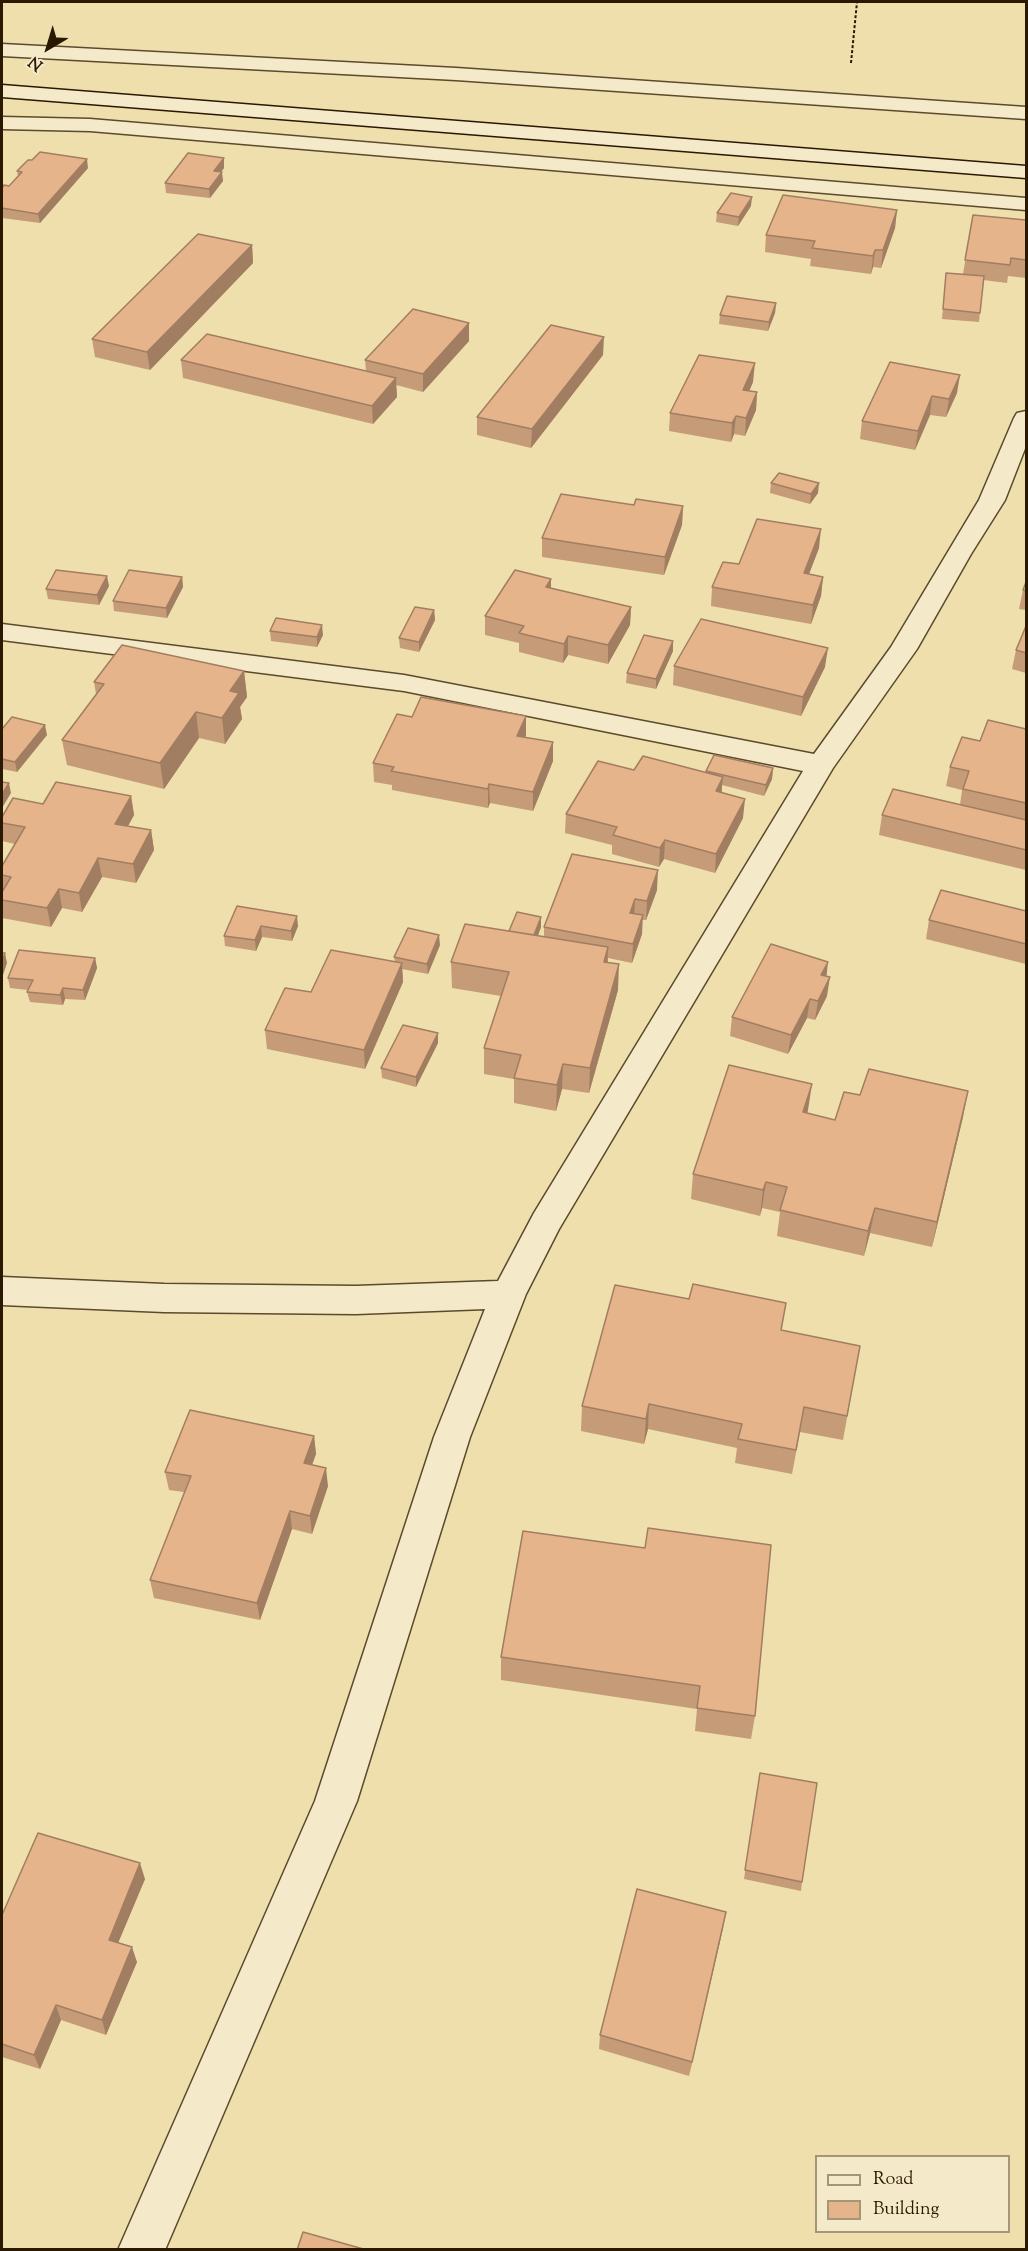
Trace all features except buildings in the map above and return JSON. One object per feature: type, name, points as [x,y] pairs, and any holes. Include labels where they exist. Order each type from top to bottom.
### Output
[{"type":"street","points":[[2,50],[456,74],[1026,113]]},
{"type":"street","points":[[4,95],[1026,172]]},
{"type":"street","points":[[2,123],[102,126],[1026,204]]},
{"type":"street","points":[[141,2250],[336,1801],[452,1437],[507,1294],[546,1222],[821,765],[904,649],[958,554],[992,500],[1026,418]]},
{"type":"street","points":[[2,632],[404,683],[821,765]]},
{"type":"street","points":[[2,1291],[164,1298],[356,1300],[507,1294]]},
{"type":"path","points":[[853,101],[849,81],[857,2]]}]
